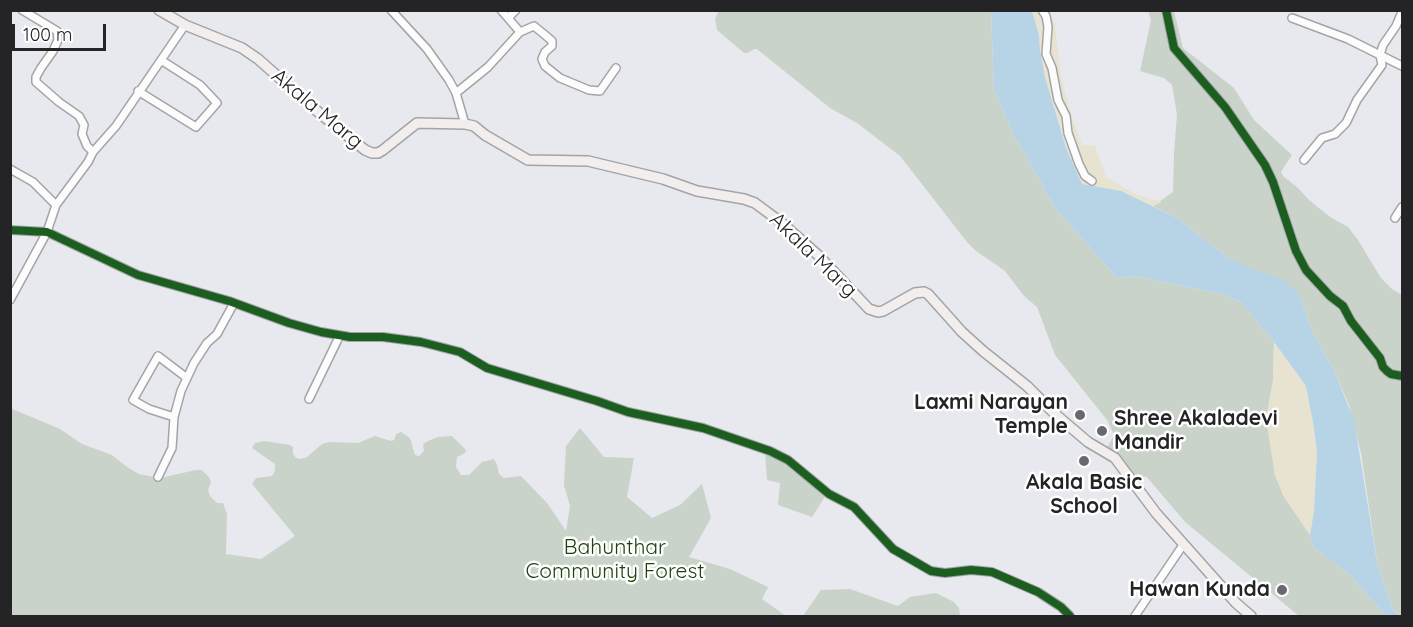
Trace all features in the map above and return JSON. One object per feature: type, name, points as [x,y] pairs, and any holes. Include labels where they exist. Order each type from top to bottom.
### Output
[{"type":"main road","name":"Akala Marg","points":[[159,10],[185,25],[242,48],[365,150],[372,153],[383,150],[417,123],[474,126],[528,160],[588,161],[663,179],[697,191],[755,203],[782,223],[819,256],[869,309],[884,311],[915,293],[928,294],[982,351],[1027,386],[1054,414],[1088,442],[1115,458],[1131,482],[1183,545],[1236,603],[1251,616]]},
{"type":"street","points":[[22,10],[57,31],[58,40],[36,77],[36,82],[79,116],[84,125],[82,134],[87,146],[93,152]]},
{"type":"street","points":[[501,10],[520,32]]},
{"type":"street","points":[[508,18],[516,10]]},
{"type":"street","points":[[1042,10],[1048,27],[1046,54],[1052,68],[1058,100],[1066,116],[1068,133],[1079,164],[1085,176],[1092,181]]},
{"type":"street","points":[[1166,10],[1174,48],[1225,107],[1260,155],[1273,182],[1296,251],[1306,270],[1330,296],[1343,306],[1387,371],[1402,376]]},
{"type":"street","points":[[393,11],[427,49],[456,93],[465,124]]},
{"type":"street","points":[[1304,160],[1322,138],[1335,134],[1346,123],[1358,100],[1382,65],[1380,55],[1383,45],[1402,12]]},
{"type":"street","points":[[1292,18],[1348,39],[1402,66]]},
{"type":"street","points":[[10,300],[47,232],[56,205],[93,152],[116,126],[185,25]]},
{"type":"street","points":[[456,93],[488,67],[520,32],[534,27],[552,41],[552,46],[545,52],[542,59],[545,66],[560,78],[589,90],[600,91],[616,68]]},
{"type":"street","points":[[138,91],[196,128],[217,103],[200,85],[161,60]]},
{"type":"street","points":[[10,169],[33,182],[56,205]]},
{"type":"street","points":[[1395,218],[1402,207]]},
{"type":"street","points":[[10,230],[47,232],[138,275],[234,303],[289,323],[340,335],[402,339],[460,352],[487,368],[628,412],[703,428],[770,452],[789,460],[829,494],[854,507],[893,549],[931,571],[993,572],[1038,592],[1061,606],[1070,616]]},
{"type":"street","points":[[158,477],[172,448],[176,406],[188,378],[207,343],[217,334],[234,303]]},
{"type":"street","points":[[309,399],[340,335]]},
{"type":"street","points":[[174,417],[149,409],[133,400],[158,356],[188,378]]},
{"type":"street","points":[[1138,616],[1183,545]]},
{"type":"green space","points":[[719,10],[991,11],[994,90],[1015,137],[1056,209],[1117,278],[1136,276],[1226,295],[1242,303],[1274,342],[1273,381],[1266,419],[1283,495],[1310,535],[1313,547],[1349,574],[1386,616],[1299,616],[1185,522],[1146,476],[1135,483],[1106,450],[1114,435],[1107,420],[1055,355],[1037,307],[1024,296],[1005,271],[967,242],[900,156],[857,123],[830,108],[757,49],[744,53],[717,30],[715,19]]},
{"type":"green space","points":[[1148,11],[1174,11],[1183,48],[1234,88],[1254,120],[1292,155],[1281,172],[1283,176],[1330,217],[1348,227],[1381,278],[1402,295],[1402,616],[1393,610],[1378,568],[1361,453],[1349,405],[1334,370],[1313,334],[1299,294],[1227,257],[1177,218],[1153,206],[1173,192],[1177,115],[1172,85],[1164,78],[1140,71],[1151,20]]},
{"type":"green space","name":"Bahunthar Community Forest","points":[[10,408],[60,429],[82,444],[112,455],[139,474],[160,478],[202,470],[211,482],[208,490],[210,496],[217,503],[223,503],[227,514],[226,554],[261,559],[295,536],[252,484],[256,478],[272,476],[275,470],[275,464],[252,448],[255,443],[264,441],[290,445],[293,447],[293,454],[296,458],[301,459],[307,457],[322,444],[329,442],[358,443],[375,436],[391,441],[394,440],[396,434],[401,432],[410,438],[415,455],[419,456],[424,451],[423,444],[438,437],[452,436],[466,450],[457,457],[456,467],[461,475],[469,475],[482,462],[494,459],[499,474],[504,478],[521,476],[547,503],[566,531],[570,506],[564,485],[566,446],[580,428],[604,457],[634,458],[627,497],[652,518],[680,505],[702,484],[711,518],[689,557],[730,569],[768,587],[762,599],[786,616],[11,616]]},
{"type":"green space","points":[[765,452],[795,468],[826,495],[812,517],[778,505],[780,483],[767,480]]},
{"type":"green space","points":[[850,589],[898,606],[910,597],[936,593],[954,602],[959,608],[960,616],[803,616],[821,590]]},
{"type":"sand","points":[[1032,11],[1049,11],[1055,24],[1061,77],[1082,145],[1095,146],[1106,177],[1135,194],[1162,202],[1153,206],[1121,191],[1082,184],[1066,148],[1045,77],[1039,35]]},
{"type":"sand","points":[[1274,342],[1306,386],[1310,400],[1317,452],[1314,511],[1310,535],[1283,495],[1275,476],[1266,419],[1273,381]]},
{"type":"water","points":[[991,11],[1032,11],[1039,35],[1045,77],[1066,148],[1082,184],[1121,191],[1177,218],[1227,257],[1285,280],[1299,294],[1313,334],[1334,370],[1354,420],[1378,568],[1393,610],[1401,616],[1386,616],[1349,574],[1313,547],[1310,535],[1314,511],[1317,452],[1306,386],[1242,303],[1226,295],[1136,276],[1117,278],[1056,209],[1015,137],[994,90]]},
{"type":"cycle path","points":[[1166,10],[1174,48],[1225,107],[1265,165],[1296,251],[1306,270],[1330,296],[1343,306],[1351,321],[1380,358],[1383,367],[1391,374],[1402,376]]},
{"type":"cycle path","points":[[10,230],[47,232],[138,275],[229,301],[289,323],[350,337],[383,337],[421,342],[460,352],[487,368],[628,412],[703,428],[770,451],[788,460],[829,494],[854,507],[893,549],[931,571],[992,572],[1038,592],[1070,616]]},
{"type":"place","name":"Laxmi Narayan Temple","points":[[1080,415]]},
{"type":"place","name":"Shree Akaladevi Mandir","points":[[1102,431]]},
{"type":"place","name":"Akala Basic School","points":[[1084,461]]},
{"type":"place","name":"Hawan Kunda","points":[[1282,590]]}]
